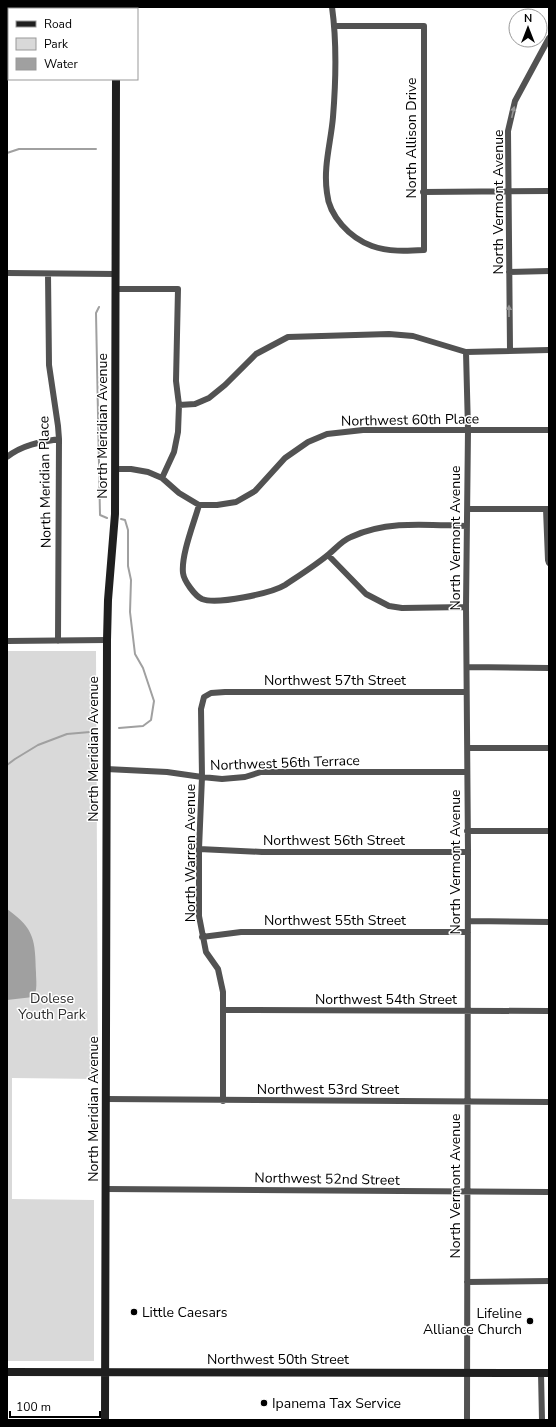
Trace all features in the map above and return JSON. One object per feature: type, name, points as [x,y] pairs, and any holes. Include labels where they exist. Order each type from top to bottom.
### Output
[{"type":"main road","name":"North Meridian Avenue","points":[[105,1420],[107,640],[108,600],[115,514],[116,80]]},
{"type":"main road","name":"Northwest 50th Street","points":[[7,1372],[545,1373]]},
{"type":"street","points":[[332,7],[334,26]]},
{"type":"street","name":"North Allison Drive","points":[[334,26],[424,26],[424,250],[390,250],[372,246],[358,238],[334,216],[327,194],[326,164],[336,79],[334,26]]},
{"type":"street","name":"North Vermont Avenue","points":[[510,350],[508,131],[515,101],[549,38]]},
{"type":"street","points":[[423,192],[549,191]]},
{"type":"street","points":[[509,272],[549,271]]},
{"type":"street","points":[[7,273],[116,274]]},
{"type":"street","name":"North Meridian Place","points":[[48,274],[49,365],[59,439],[58,641]]},
{"type":"street","points":[[116,289],[178,289],[176,381],[179,405],[178,432],[174,452],[162,478]]},
{"type":"street","points":[[179,405],[194,404],[208,398],[225,385],[256,354],[288,337],[389,334],[412,336],[466,352],[549,350]]},
{"type":"street","name":"North Vermont Avenue","points":[[466,352],[468,430],[466,607],[466,692],[468,748],[466,772],[468,852],[466,1193],[467,1372]]},
{"type":"street","name":"Northwest 60th Place","points":[[199,505],[217,505],[236,502],[255,491],[285,458],[308,442],[327,434],[363,430],[549,430]]},
{"type":"street","points":[[7,457],[15,450],[38,442],[59,439]]},
{"type":"street","points":[[115,469],[131,469],[148,472],[162,478],[179,493],[199,505],[185,556],[183,574],[189,587],[202,599],[220,601],[244,598],[265,593],[283,586],[328,555],[349,537],[366,531],[394,525],[467,526]]},
{"type":"street","points":[[468,509],[548,509],[549,563]]},
{"type":"street","points":[[328,555],[366,594],[389,606],[402,608],[466,607]]},
{"type":"street","points":[[7,641],[107,640]]},
{"type":"street","points":[[467,668],[549,668]]},
{"type":"street","name":"Northwest 57th Street","points":[[204,697],[211,693],[225,692],[466,692]]},
{"type":"street","name":"North Warren Avenue","points":[[204,697],[201,709],[202,777],[199,849],[199,916],[206,952],[218,969],[223,992],[223,1101]]},
{"type":"street","points":[[468,748],[549,748]]},
{"type":"street","name":"Northwest 56th Terrace","points":[[106,769],[167,772],[222,779],[245,777],[261,772],[466,772]]},
{"type":"street","points":[[467,831],[549,831]]},
{"type":"street","name":"Northwest 56th Street","points":[[199,849],[262,852],[468,852]]},
{"type":"street","points":[[468,921],[549,922]]},
{"type":"street","name":"Northwest 55th Street","points":[[202,937],[241,932],[468,932]]},
{"type":"street","name":"Northwest 54th Street","points":[[222,1010],[549,1011]]},
{"type":"street","name":"Northwest 53rd Street","points":[[106,1099],[223,1101],[549,1102]]},
{"type":"street","name":"Northwest 52nd Street","points":[[105,1189],[466,1193],[549,1192]]},
{"type":"street","points":[[467,1282],[549,1281]]},
{"type":"street","points":[[467,1372],[467,1420]]},
{"type":"street","points":[[542,1420],[545,1373]]},
{"type":"green space","name":"Dolese Youth Park","points":[[7,651],[96,651],[98,1079],[12,1078],[12,1199],[94,1200],[94,1361],[7,1361]]},
{"type":"water","points":[[7,909],[23,923],[32,936],[35,952],[36,982],[36,992],[33,997],[7,1000]]},
{"type":"waterway","points":[[7,153],[19,149],[96,149]]},
{"type":"waterway","points":[[99,307],[96,313],[100,515],[107,518]]},
{"type":"waterway","points":[[119,728],[143,726],[151,720],[154,701],[143,668],[135,654],[130,612],[131,580],[128,566],[128,530],[125,520],[121,519]]},
{"type":"waterway","points":[[7,765],[38,745],[67,734],[90,732]]},
{"type":"place","name":"Little Caesars","points":[[134,1312]]},
{"type":"place","name":"Lifeline Alliance Church","points":[[530,1321]]},
{"type":"place","name":"Ipanema Tax Service","points":[[264,1403]]}]
